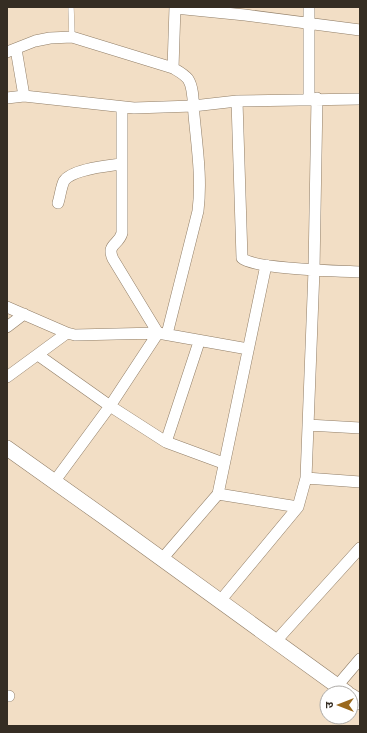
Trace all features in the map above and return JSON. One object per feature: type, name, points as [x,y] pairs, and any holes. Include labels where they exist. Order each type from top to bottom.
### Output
[{"type":"street","points":[[220,601],[298,507],[306,478],[314,270],[313,99],[309,7]]},
{"type":"street","points":[[173,68],[175,8],[245,11],[309,23],[360,30]]},
{"type":"street","points":[[24,96],[12,50],[36,41],[50,38],[72,37],[173,68],[187,78],[190,86],[200,171],[200,197],[198,211],[162,334],[54,482]]},
{"type":"street","points":[[7,98],[24,96],[122,107],[193,106],[237,101],[360,98]]},
{"type":"street","points":[[237,101],[242,258],[246,261],[266,265],[314,270],[360,272]]},
{"type":"street","points":[[122,107],[122,233],[121,237],[110,250],[111,255],[162,334]]},
{"type":"street","points":[[58,203],[64,182],[68,177],[83,172],[121,164]]},
{"type":"street","points":[[162,559],[218,494],[223,463],[266,265]]},
{"type":"street","points":[[7,307],[75,335],[162,334],[198,342],[248,349]]},
{"type":"street","points":[[7,327],[24,314]]},
{"type":"street","points":[[7,378],[67,333]]},
{"type":"street","points":[[166,442],[198,342]]},
{"type":"street","points":[[38,355],[110,406],[166,442],[223,463]]},
{"type":"street","points":[[308,425],[360,428]]},
{"type":"street","points":[[7,448],[336,685]]},
{"type":"street","points":[[306,478],[360,482]]},
{"type":"street","points":[[218,494],[298,507]]},
{"type":"street","points":[[276,641],[360,548]]},
{"type":"street","points":[[344,685],[360,659]]},
{"type":"lane","points":[[70,7],[72,37]]}]
